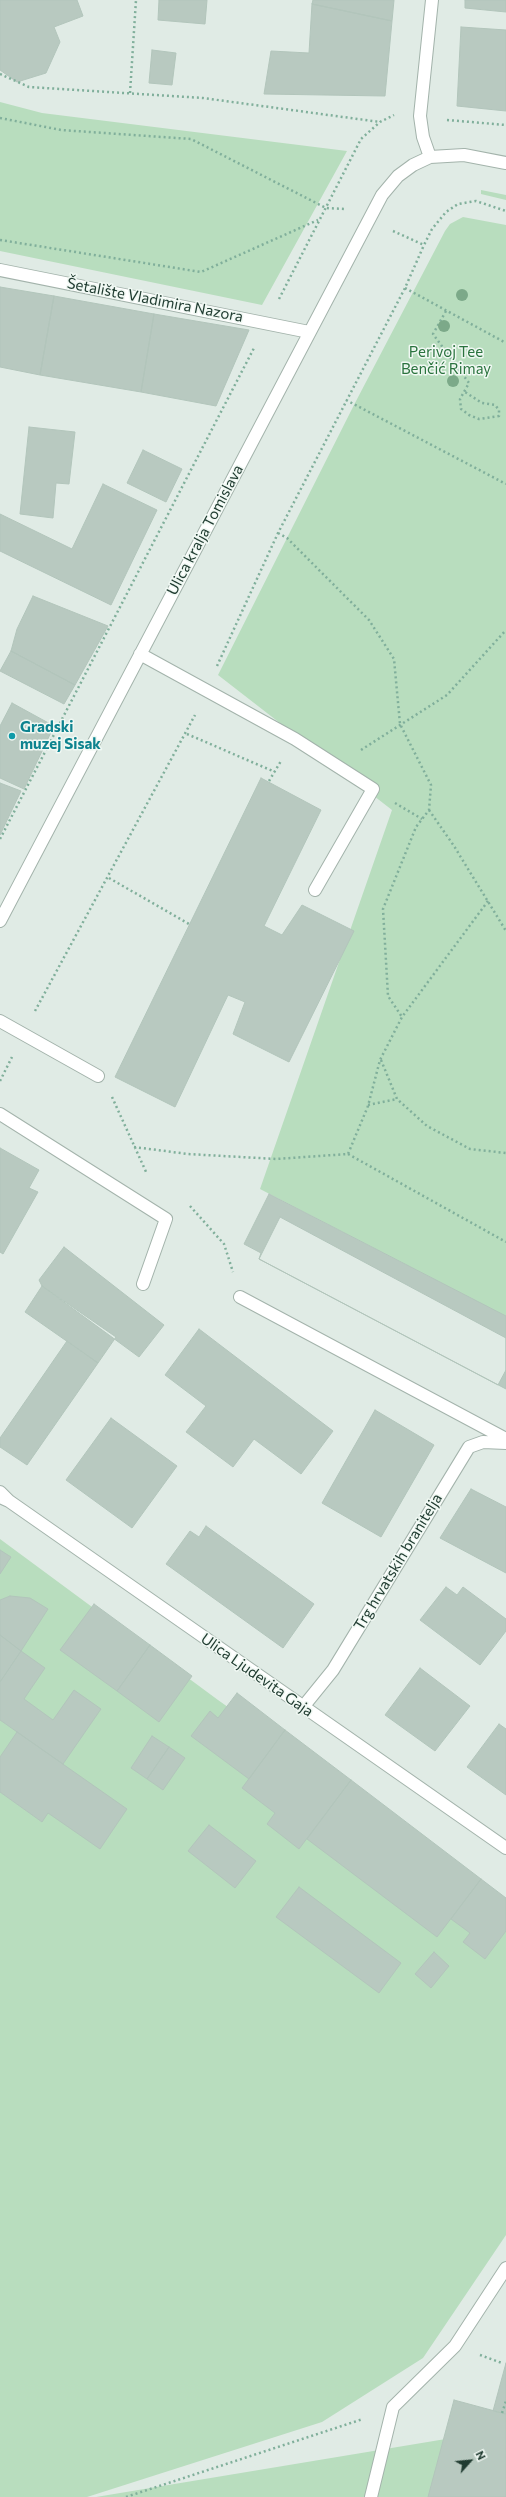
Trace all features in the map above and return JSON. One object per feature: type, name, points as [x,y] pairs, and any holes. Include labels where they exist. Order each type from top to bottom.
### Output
[{"type":"street","points":[[432,0],[420,116],[423,137],[430,157],[464,155],[506,163]]},
{"type":"street","name":"Ulica kralja Tomislava","points":[[0,921],[382,195],[398,176],[413,165],[430,157]]},
{"type":"street","name":"Šetalište Vladimira Nazora","points":[[0,270],[267,322],[309,332]]},
{"type":"street","points":[[140,654],[295,739],[373,789],[315,890]]},
{"type":"street","points":[[0,1021],[98,1076]]},
{"type":"street","points":[[0,1114],[166,1219],[143,1284]]},
{"type":"street","points":[[240,1297],[506,1439]]},
{"type":"street","name":"Trg hrvatskih branitelja","points":[[303,1707],[333,1670],[469,1447],[483,1442],[506,1443]]},
{"type":"street","name":"Ulica Ljudevita Gaja","points":[[0,1492],[5,1499],[506,1848]]},
{"type":"street","points":[[371,2497],[394,2406],[455,2346],[506,2268]]},
{"type":"path","points":[[130,93],[136,0]]},
{"type":"path","points":[[0,74],[29,87],[204,98],[380,122]]},
{"type":"path","points":[[0,118],[61,130],[191,139],[326,208],[346,209]]},
{"type":"path","points":[[0,839],[267,322],[318,219],[326,208],[361,139]]},
{"type":"path","points":[[411,239],[424,245],[432,230],[446,212],[458,204],[476,201],[506,211]]},
{"type":"path","points":[[0,240],[201,272],[318,219]]},
{"type":"path","points":[[405,288],[506,343]]},
{"type":"path","points":[[446,311],[433,334],[469,383],[460,399],[463,412],[479,419],[499,416],[499,410],[495,405],[482,403],[465,392]]},
{"type":"path","points":[[346,400],[506,484]]},
{"type":"path","points":[[278,532],[287,538],[369,620],[394,659],[400,724],[431,785],[429,810],[416,827],[383,909],[388,996],[402,1017]]},
{"type":"path","points":[[337,766],[447,695],[506,630]]},
{"type":"path","points":[[187,734],[275,772]]},
{"type":"path","points":[[373,789],[422,820]]},
{"type":"path","points":[[429,810],[506,931]]},
{"type":"path","points":[[109,878],[189,924]]},
{"type":"path","points":[[348,1154],[368,1106],[380,1060],[402,1017],[488,901]]},
{"type":"path","points":[[380,1060],[397,1099],[427,1126],[470,1149],[506,1153]]},
{"type":"path","points":[[98,1076],[107,1085],[147,1175]]},
{"type":"path","points":[[368,1106],[397,1099]]},
{"type":"path","points":[[134,1147],[188,1154],[276,1159],[348,1154],[506,1242]]},
{"type":"path","points":[[502,2413],[506,2401]]},
{"type":"path","points":[[126,2497],[345,2426],[394,2406]]},
{"type":"green space","points":[[0,102],[42,113],[347,151],[262,305],[0,251]]},
{"type":"green space","points":[[481,190],[506,195],[506,200],[481,194]]},
{"type":"green space","name":"Perivoj Tee Benčić Rimay","points":[[463,217],[506,225],[506,1317],[260,1189],[392,810],[218,675],[355,403],[445,231],[450,224]]},
{"type":"green space","points":[[0,1539],[218,1700],[506,1904],[506,2235],[423,2358],[322,2422],[87,2497],[0,2497]]},
{"type":"green space","points":[[506,2429],[506,2497],[96,2497]]},
{"type":"building","points":[[0,0],[77,0],[83,16],[54,27],[60,42],[46,73],[17,82],[0,70]]},
{"type":"building","points":[[159,0],[207,0],[205,24],[158,20]]},
{"type":"building","points":[[313,0],[394,0],[392,21],[312,4]]},
{"type":"building","points":[[465,0],[506,0],[506,12],[465,8]]},
{"type":"building","points":[[312,4],[392,21],[385,96],[264,94],[271,51],[309,53]]},
{"type":"building","points":[[461,27],[506,30],[506,111],[457,106]]},
{"type":"building","points":[[152,50],[176,53],[172,85],[149,83]]},
{"type":"building","points":[[0,287],[54,296],[40,375],[0,367]]},
{"type":"building","points":[[54,296],[154,314],[141,392],[40,375]]},
{"type":"building","points":[[154,314],[249,330],[216,406],[141,392]]},
{"type":"building","points":[[29,427],[75,432],[69,484],[56,483],[53,518],[20,514]]},
{"type":"building","points":[[143,450],[182,469],[166,502],[127,483]]},
{"type":"building","points":[[103,484],[157,510],[111,605],[0,551],[0,514],[72,549]]},
{"type":"building","points":[[33,596],[108,626],[75,685],[11,651],[17,629]]},
{"type":"building","points":[[11,651],[75,685],[64,704],[0,671]]},
{"type":"building","points":[[12,703],[54,726],[24,789],[0,778],[0,726]]},
{"type":"building","points":[[261,778],[321,810],[264,926],[282,935],[302,905],[354,931],[289,1062],[233,1034],[245,1002],[228,995],[175,1107],[115,1077]]},
{"type":"building","points":[[0,783],[21,791],[0,835]]},
{"type":"building","points":[[0,1148],[39,1170],[29,1188],[38,1192],[3,1254],[0,1252]]},
{"type":"building","points":[[269,1194],[506,1316],[506,1389],[259,1259],[261,1253],[244,1244]]},
{"type":"building","points":[[280,1217],[506,1338],[506,1370],[498,1385],[259,1259]]},
{"type":"building","points":[[64,1247],[164,1325],[139,1357],[42,1286],[39,1280]]},
{"type":"building","points":[[42,1286],[116,1337],[98,1363],[25,1312]]},
{"type":"building","points":[[199,1329],[333,1431],[301,1474],[254,1439],[233,1467],[186,1432],[206,1406],[165,1375]]},
{"type":"building","points":[[67,1341],[98,1363],[27,1465],[0,1447],[0,1438]]},
{"type":"building","points":[[375,1410],[434,1445],[381,1537],[322,1503]]},
{"type":"building","points":[[111,1418],[177,1466],[132,1528],[66,1480]]},
{"type":"building","points":[[471,1489],[506,1507],[506,1573],[440,1538]]},
{"type":"building","points":[[206,1526],[314,1604],[283,1648],[166,1564],[190,1531],[199,1537]]},
{"type":"building","points":[[0,1550],[11,1557],[0,1574]]},
{"type":"building","points":[[446,1587],[457,1595],[463,1587],[506,1619],[506,1631],[480,1665],[420,1620]]},
{"type":"building","points":[[10,1596],[30,1598],[48,1609],[21,1651],[0,1635],[0,1600]]},
{"type":"building","points":[[94,1604],[150,1645],[117,1691],[60,1650]]},
{"type":"building","points":[[0,1635],[21,1651],[0,1682]]},
{"type":"building","points":[[150,1645],[192,1676],[159,1722],[117,1691]]},
{"type":"building","points":[[21,1651],[45,1668],[24,1699],[53,1720],[74,1690],[101,1709],[63,1764],[0,1720],[0,1682]]},
{"type":"building","points":[[420,1668],[470,1706],[435,1751],[385,1715]]},
{"type":"building","points":[[237,1693],[285,1730],[249,1779],[191,1736],[210,1711],[218,1718]]},
{"type":"building","points":[[499,1724],[506,1729],[506,1795],[467,1767]]},
{"type":"building","points":[[285,1730],[351,1780],[299,1849],[267,1824],[275,1813],[242,1788]]},
{"type":"building","points":[[17,1732],[127,1809],[100,1849],[48,1813],[42,1822],[0,1792],[0,1757]]},
{"type":"building","points":[[152,1736],[169,1747],[147,1779],[131,1768]]},
{"type":"building","points":[[169,1747],[185,1758],[163,1790],[147,1779]]},
{"type":"building","points":[[351,1780],[481,1879],[437,1937],[307,1839]]},
{"type":"building","points":[[209,1825],[256,1861],[235,1888],[188,1851]]},
{"type":"building","points":[[481,1879],[506,1898],[506,1931],[485,1959],[463,1942],[470,1933],[451,1919]]},
{"type":"building","points":[[299,1887],[401,1963],[379,1993],[276,1917]]},
{"type":"building","points":[[434,1952],[449,1966],[431,1988],[415,1974]]},
{"type":"building","points":[[506,2363],[506,2414],[493,2411]]},
{"type":"building","points":[[454,2400],[506,2414],[506,2497],[428,2497]]},
{"type":"place","name":"Gradski muzej Sisak","points":[[12,736]]}]
